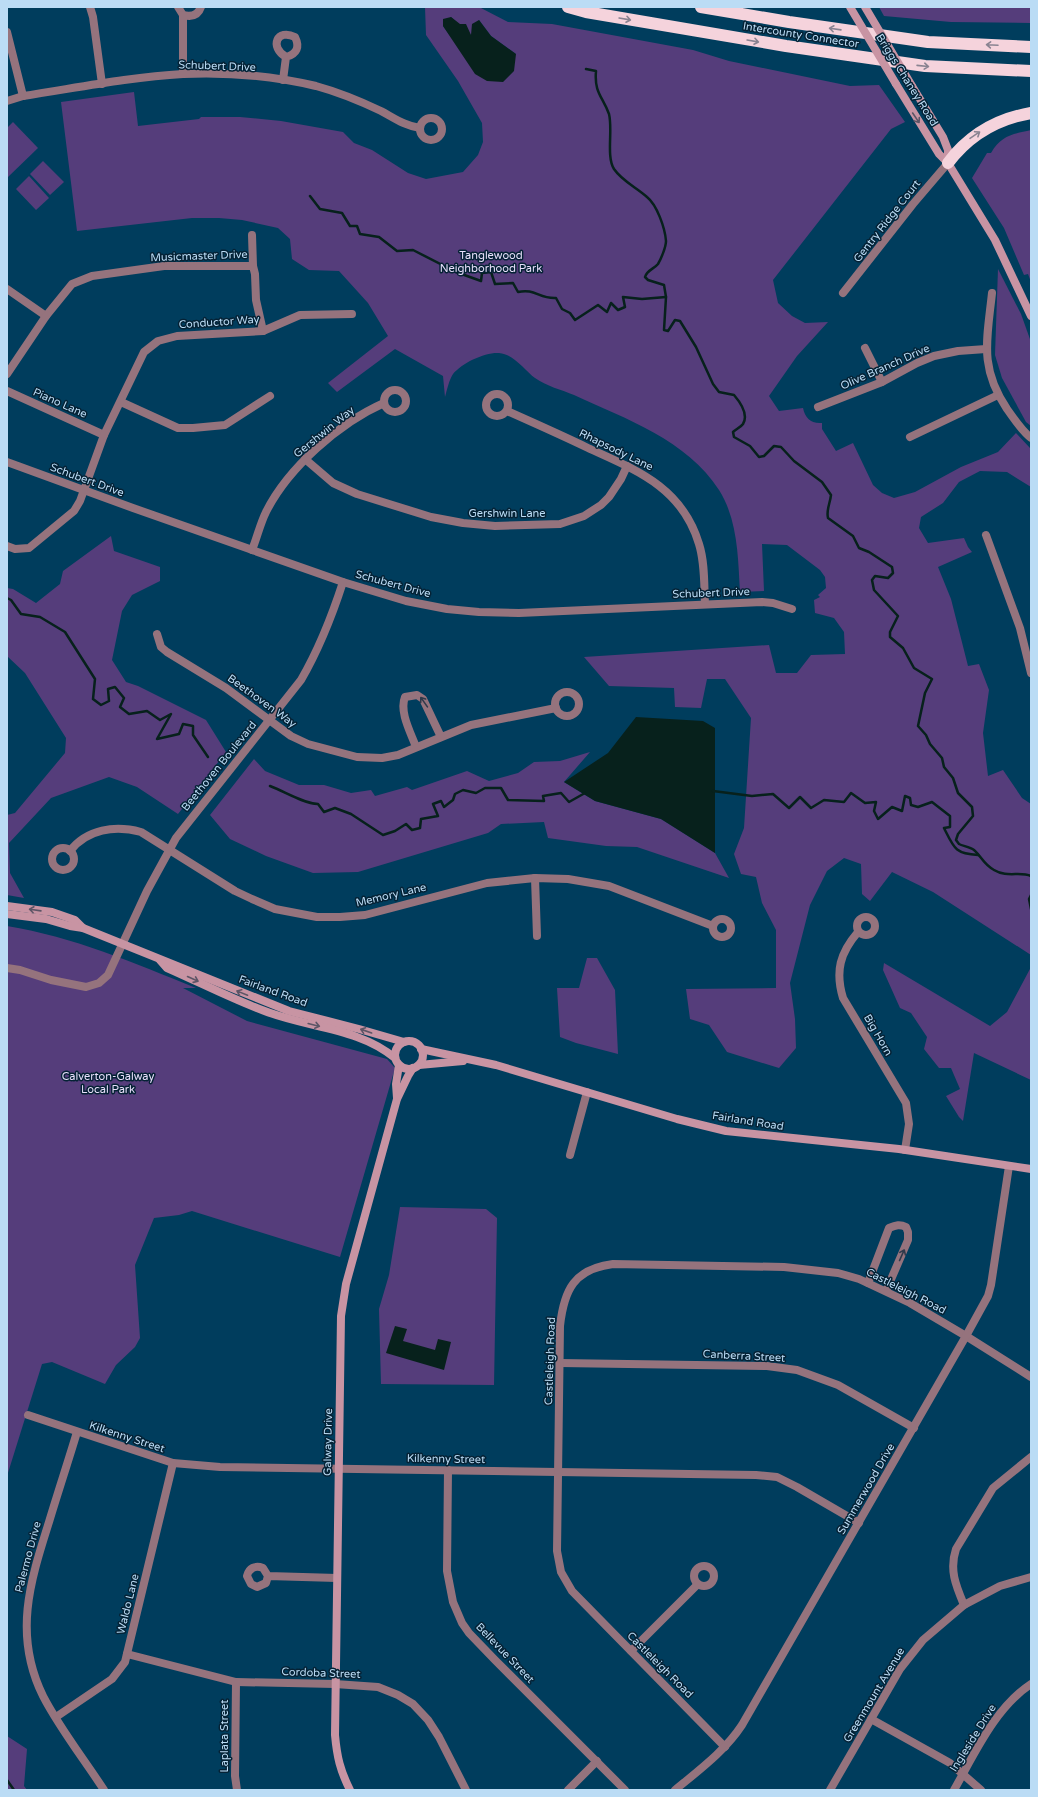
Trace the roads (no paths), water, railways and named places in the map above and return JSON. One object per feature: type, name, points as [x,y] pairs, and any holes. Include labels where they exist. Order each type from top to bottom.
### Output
[{"type":"highway","name":"Intercounty Connector","points":[[568,7],[594,13],[786,46],[925,66],[1031,71]]},
{"type":"highway","name":"Intercounty Connector","points":[[701,7],[789,22],[928,42],[1031,47]]},
{"type":"highway","points":[[948,163],[960,146],[976,134],[1018,115],[1031,113]]},
{"type":"main road","name":"Briggs Chaney Road","points":[[850,7],[939,154],[948,163],[995,240],[1031,316]]},
{"type":"main road","name":"Briggs Chaney Road","points":[[865,7],[942,137],[948,150],[948,163]]},
{"type":"main road","name":"Fairland Road","points":[[7,906],[52,912],[75,920],[83,928]]},
{"type":"main road","name":"Fairland Road","points":[[7,914],[46,919],[83,928],[289,1011],[359,1028],[404,1042]]},
{"type":"main road","name":"Fairland Road","points":[[160,960],[167,968],[262,1010],[361,1037],[385,1049],[397,1062]]},
{"type":"main road","points":[[404,1042],[414,1042],[422,1050],[423,1057],[416,1067],[407,1069],[397,1062],[396,1049],[404,1042]]},
{"type":"main road","name":"Fairland Road","points":[[422,1050],[496,1065],[726,1131],[905,1150],[1031,1169]]},
{"type":"main road","name":"Fairland Road","points":[[416,1067],[470,1060]]},
{"type":"main road","name":"Galway Drive","points":[[397,1062],[397,1099]]},
{"type":"main road","name":"Galway Drive","points":[[350,1790],[340,1770],[336,1756],[335,1684],[341,1316],[346,1284],[397,1099],[408,1076],[416,1067]]},
{"type":"street","points":[[90,7],[93,17],[102,84]]},
{"type":"street","points":[[178,7],[183,15],[183,74]]},
{"type":"street","points":[[183,15],[195,15],[201,7]]},
{"type":"street","points":[[7,32],[23,96]]},
{"type":"street","points":[[283,80],[286,57]]},
{"type":"street","name":"Schubert Drive","points":[[7,101],[23,96],[183,74],[230,75],[283,80],[317,86],[351,97],[406,124],[420,128]]},
{"type":"street","name":"Gentry Ridge Court","points":[[843,293],[913,204],[948,163]]},
{"type":"street","points":[[252,235],[253,266]]},
{"type":"street","name":"Musicmaster Drive","points":[[7,374],[46,316],[72,284],[92,276],[164,266],[253,266],[255,274],[256,300],[263,331]]},
{"type":"street","points":[[7,289],[46,316]]},
{"type":"street","points":[[992,293],[986,349],[988,369],[998,395],[1022,430],[1031,438]]},
{"type":"street","name":"Conductor Way","points":[[7,546],[15,549],[29,548],[74,511],[80,501],[104,434],[121,402],[144,352],[158,342],[177,336],[263,331],[300,315],[352,314]]},
{"type":"street","points":[[866,348],[882,382]]},
{"type":"street","name":"Olive Branch Drive","points":[[818,407],[882,382],[934,356],[958,351],[986,349]]},
{"type":"street","name":"Piano Lane","points":[[7,391],[104,434]]},
{"type":"street","points":[[910,437],[998,395]]},
{"type":"street","points":[[121,402],[178,428],[193,428],[225,425],[270,396]]},
{"type":"street","name":"Gershwin Way","points":[[252,550],[266,513],[281,487],[305,459],[349,423],[384,403]]},
{"type":"street","name":"Rhapsody Lane","points":[[507,411],[627,466],[649,477],[665,490],[682,509],[693,527],[703,560],[705,604]]},
{"type":"street","name":"Gershwin Lane","points":[[305,459],[333,483],[357,494],[430,518],[495,526],[560,524],[584,516],[601,505],[609,497],[621,479],[627,466]]},
{"type":"street","name":"Schubert Drive","points":[[7,462],[343,582],[406,601],[446,609],[519,613],[762,602],[773,603],[792,609]]},
{"type":"street","points":[[986,535],[1020,628],[1031,673]]},
{"type":"street","name":"Beethoven Boulevard","points":[[7,968],[20,970],[51,980],[86,987],[99,983],[108,975],[147,891],[176,838],[235,762],[270,720],[300,680],[314,657],[329,625],[343,582]]},
{"type":"street","name":"Beethoven Way","points":[[157,634],[161,647],[167,652],[226,688],[291,736],[308,744],[357,757],[382,758],[398,755],[471,725],[556,708]]},
{"type":"street","points":[[416,747],[402,703],[405,697],[417,695],[424,700],[441,737]]},
{"type":"street","name":"Memory Lane","points":[[70,851],[75,845],[86,837],[99,831],[112,828],[127,828],[141,832],[235,891],[252,900],[275,909],[317,917],[365,915],[487,883],[535,878],[568,879],[609,886],[713,926]]},
{"type":"street","points":[[535,878],[537,936]]},
{"type":"street","name":"Big Horn","points":[[858,932],[849,942],[842,958],[839,972],[839,983],[843,998],[906,1103],[909,1124],[905,1150]]},
{"type":"street","points":[[570,1155],[587,1092]]},
{"type":"street","name":"Summerwood Drive","points":[[675,1790],[734,1738],[914,1428],[988,1296],[991,1285],[1009,1166]]},
{"type":"street","points":[[868,1283],[889,1228],[896,1225],[906,1227],[908,1232],[908,1240],[886,1291]]},
{"type":"street","name":"Castleleigh Road","points":[[725,1747],[572,1591],[561,1572],[558,1551],[560,1326],[563,1305],[566,1295],[572,1285],[586,1272],[602,1266],[613,1264],[784,1267],[838,1273],[886,1291],[966,1336],[1031,1377]]},
{"type":"street","name":"Canberra Street","points":[[560,1363],[767,1366],[797,1370],[838,1385],[914,1428]]},
{"type":"street","name":"Kilkenny Street","points":[[28,1415],[173,1463],[220,1467],[756,1475],[777,1478],[797,1487],[859,1523]]},
{"type":"street","name":"Palermo Drive","points":[[77,1432],[33,1573],[27,1606],[27,1638],[31,1662],[43,1695],[104,1790]]},
{"type":"street","points":[[964,1605],[953,1578],[953,1558],[956,1549],[993,1488],[1031,1457]]},
{"type":"street","name":"Waldo Lane","points":[[56,1717],[112,1678],[126,1662],[173,1463]]},
{"type":"street","name":"Bellevue Street","points":[[448,1470],[447,1571],[453,1602],[462,1623],[495,1660],[625,1790]]},
{"type":"street","points":[[268,1576],[337,1578]]},
{"type":"street","name":"Greenmount Avenue","points":[[830,1790],[900,1669],[913,1651],[935,1628],[964,1605],[1000,1586],[1031,1576]]},
{"type":"street","points":[[631,1651],[698,1584]]},
{"type":"street","name":"Cordoba Street","points":[[127,1654],[236,1682],[335,1684],[378,1687],[398,1695],[413,1704],[428,1720],[439,1737],[466,1790]]},
{"type":"street","name":"Laplata Street","points":[[236,1682],[235,1776],[237,1790]]},
{"type":"street","name":"Ingleside Drive","points":[[954,1790],[994,1721],[1008,1703],[1031,1684]]},
{"type":"street","points":[[871,1719],[950,1763],[981,1790]]},
{"type":"street","points":[[568,1790],[597,1761]]},
{"type":"waterway","points":[[586,69],[596,71],[596,85],[609,114],[610,157],[614,169],[629,184],[643,193],[651,201],[662,223],[666,241],[664,250],[658,264],[647,273],[645,277],[648,280],[664,285],[666,297],[664,330],[668,331],[675,320],[680,321],[696,347],[713,384],[719,392],[734,395],[739,401],[743,408],[745,420],[743,424],[733,432],[734,437],[750,446],[759,457],[764,456],[774,446],[781,447],[794,461],[822,482],[831,495],[828,518],[853,536],[859,548],[869,552],[892,567],[893,573],[888,578],[875,576],[872,580],[874,590],[898,616],[890,632],[890,637],[903,648],[914,668],[932,679],[925,693],[918,726],[942,758],[944,767],[953,778],[958,793],[972,807],[973,816],[958,834],[956,840],[959,844],[974,850],[988,866],[999,872],[1004,874],[1022,874],[1031,876]]},
{"type":"waterway","points":[[310,196],[320,209],[342,213],[350,226],[357,226],[360,234],[379,237],[397,251],[413,250],[456,272],[481,281],[482,273],[491,272],[495,284],[513,283],[518,292],[529,291],[545,297],[556,298],[562,309],[570,313],[575,320],[598,305],[607,312],[611,303],[618,310],[625,307],[623,297],[642,299],[666,297]]},
{"type":"waterway","points":[[7,598],[11,600],[21,614],[40,617],[65,632],[95,679],[93,699],[101,705],[109,701],[108,689],[115,687],[124,698],[120,707],[129,714],[147,711],[160,720],[171,714],[157,739],[179,734],[183,724],[193,726],[193,735],[208,757]]},
{"type":"waterway","points":[[270,786],[300,799],[318,804],[324,812],[335,808],[351,814],[383,835],[395,831],[406,824],[412,830],[420,828],[421,819],[438,816],[433,804],[441,801],[444,807],[453,800],[455,794],[463,790],[476,793],[485,788],[501,788],[508,800],[544,801],[543,796],[561,793],[569,802],[585,793]]},
{"type":"waterway","points":[[713,791],[752,796],[773,794],[789,808],[800,797],[811,808],[824,800],[844,802],[851,793],[865,803],[876,802],[874,811],[878,819],[892,807],[902,811],[905,796],[910,798],[911,805],[918,807],[932,802],[950,816],[950,827],[944,828],[950,841],[956,849],[964,853],[978,855]]},
{"type":"waterway","points":[[1031,895],[1029,899],[1031,909]]},
{"type":"waterway","points":[[7,1780],[14,1790]]},
{"type":"park label","name":"Tanglewood Neighborhood Park","points":[[491,261]]},
{"type":"park label","name":"Calverton-Galway Local Park","points":[[108,1082]]}]
